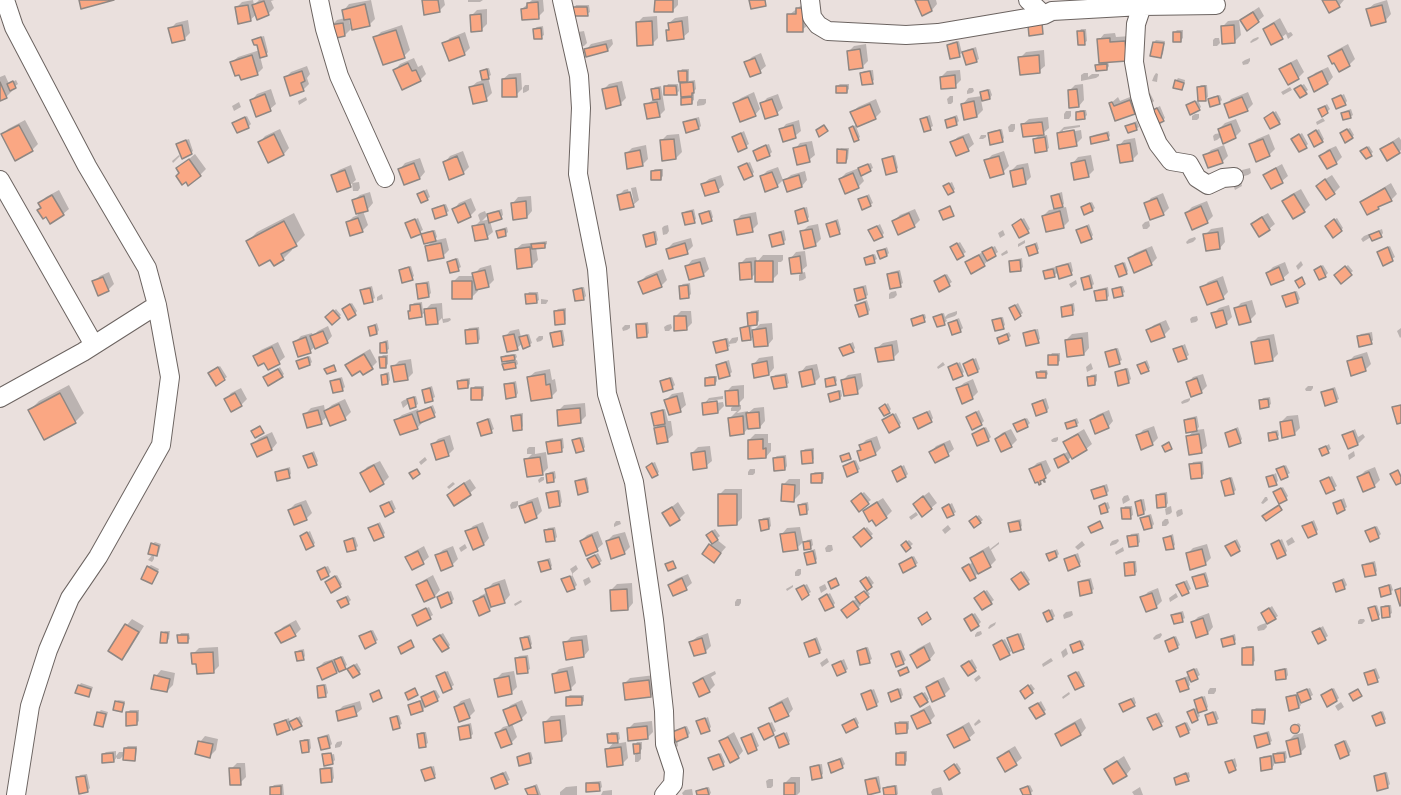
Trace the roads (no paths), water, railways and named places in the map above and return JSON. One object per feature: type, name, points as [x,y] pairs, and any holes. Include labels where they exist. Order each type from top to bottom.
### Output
[{"type":"street","points":[[5,0],[14,27],[87,166],[147,268],[157,305],[170,377],[161,445],[98,557],[70,598],[48,650],[30,706],[16,795]]},
{"type":"street","points":[[319,0],[339,76],[385,178]]},
{"type":"street","points":[[562,0],[579,76],[581,108],[578,174],[597,269],[607,394],[634,482],[654,620],[664,711],[665,744],[674,771],[673,784],[664,795]]},
{"type":"street","points":[[810,0],[812,17],[818,25],[828,31],[906,35],[938,33],[1044,15],[1052,11],[1216,5]]},
{"type":"street","points":[[1028,0],[1044,15]]},
{"type":"street","points":[[1142,6],[1136,24],[1134,62],[1140,96],[1158,144],[1171,161],[1189,164],[1197,178],[1208,184],[1223,177],[1234,177]]},
{"type":"street","points":[[0,180],[94,345]]},
{"type":"street","points":[[0,399],[94,345],[157,305]]}]
